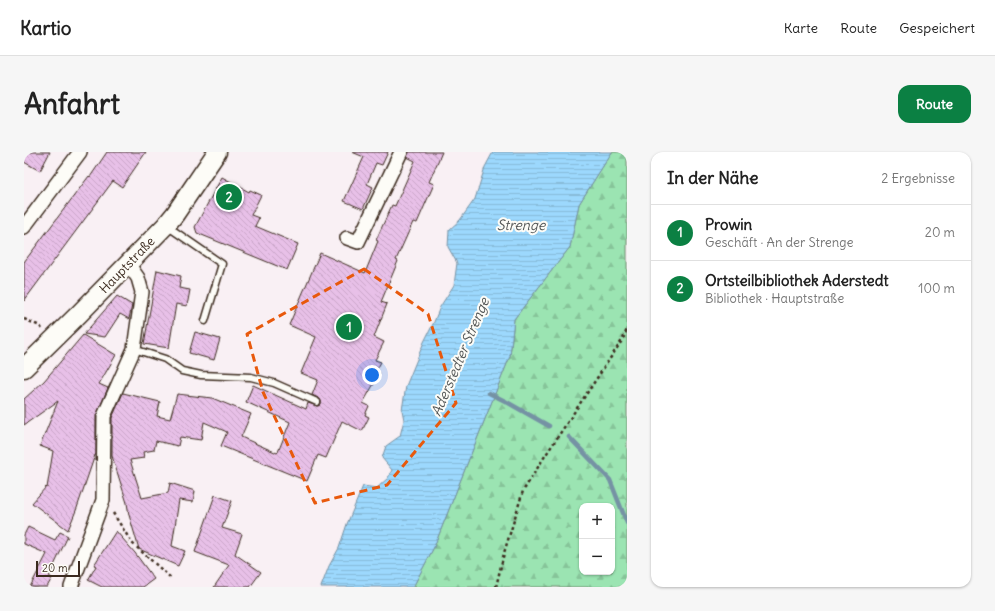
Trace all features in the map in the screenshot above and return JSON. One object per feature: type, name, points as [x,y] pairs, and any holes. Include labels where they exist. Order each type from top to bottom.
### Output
[{"type":"main road","name":"Hauptstraße","points":[[24,368],[166,225],[217,152]]},
{"type":"street","points":[[24,226],[80,152]]},
{"type":"street","points":[[347,238],[358,242],[401,152]]},
{"type":"street","points":[[71,587],[103,500],[104,416],[134,348],[142,292],[138,278],[128,264]]},
{"type":"lane","points":[[166,225],[222,264],[206,320]]},
{"type":"lane","points":[[134,348],[165,359],[182,371],[201,375],[251,377],[274,383],[317,402]]},
{"type":"path","points":[[496,587],[504,553],[523,491],[623,339],[627,329]]},
{"type":"path","points":[[103,500],[132,543],[172,579]]},
{"type":"highlighted area","points":[[364,269],[428,314],[456,403],[387,485],[315,503],[263,392],[247,334]]},
{"type":"green space","points":[[612,152],[627,152],[627,587],[413,587],[434,547],[510,356],[514,319],[570,247],[579,204]]},
{"type":"water","name":"Strenge","points":[[493,152],[612,152],[579,204],[570,247],[514,319],[510,356],[434,547],[413,587],[321,587],[329,566],[339,548],[347,524],[363,486],[377,488],[388,478],[392,470],[382,458],[386,446],[400,436],[404,420],[402,410],[406,386],[440,307],[454,285],[457,263],[448,247],[449,230],[460,220],[475,199],[485,167]]},
{"type":"building","points":[[24,152],[50,152],[40,171],[24,162]]},
{"type":"building","points":[[107,152],[146,152],[122,187],[113,181],[24,301],[24,262],[89,176],[90,177]]},
{"type":"building","points":[[352,152],[388,152],[382,165],[376,163],[367,184],[373,187],[363,209],[344,201],[364,157]]},
{"type":"building","points":[[409,152],[442,152],[429,182],[434,184],[417,223],[413,222],[396,260],[398,261],[381,302],[387,304],[374,337],[384,342],[375,360],[381,362],[376,371],[380,373],[363,403],[369,406],[365,415],[369,417],[362,431],[342,421],[326,458],[318,455],[307,481],[221,446],[227,432],[204,422],[201,440],[180,437],[178,446],[156,441],[154,450],[143,452],[144,458],[130,460],[142,498],[168,493],[170,483],[195,491],[193,502],[179,500],[172,546],[185,551],[178,566],[139,549],[127,503],[112,456],[112,418],[123,393],[160,402],[157,416],[170,419],[177,394],[212,398],[251,414],[241,437],[277,453],[290,422],[246,402],[253,385],[306,409],[308,403],[317,406],[321,404],[320,399],[312,395],[318,380],[301,373],[316,337],[289,325],[320,253],[365,273],[378,241],[376,240],[392,205],[395,206],[415,161],[407,157]]},
{"type":"building","points":[[222,177],[249,192],[250,190],[261,195],[251,215],[259,218],[255,226],[298,244],[287,270],[197,233],[195,227]]},
{"type":"building","points":[[157,270],[181,276],[179,288],[190,290],[187,306],[176,304],[169,348],[144,344]]},
{"type":"building","points":[[117,296],[132,305],[129,319],[120,314],[105,337],[84,334]]},
{"type":"building","points":[[195,332],[220,339],[214,360],[189,353]]},
{"type":"building","points":[[83,335],[116,355],[99,384],[108,388],[96,416],[96,455],[68,530],[32,503],[46,487],[47,488],[53,451],[40,446],[58,401],[24,425],[24,399],[44,381]]},
{"type":"building","points":[[215,495],[232,501],[222,528],[242,534],[235,554],[261,572],[250,587],[214,587],[229,565],[195,552]]},
{"type":"building","points":[[28,527],[55,540],[60,532],[68,536],[49,576],[52,578],[47,587],[30,587],[47,554],[24,544],[24,535]]},
{"type":"building","points":[[116,531],[135,553],[154,579],[143,587],[102,587],[88,580],[96,566],[94,565]]},
{"type":"waterway","points":[[489,393],[549,426]]},
{"type":"waterway","points":[[569,437],[610,480],[627,523]]},
{"type":"place","name":"Ortsteilbibliothek Aderstedt","points":[[229,197]]},
{"type":"place","name":"Prowin","points":[[349,327]]},
{"type":"water label","name":"Aderstedter Strenge","points":[[460,357]]}]
